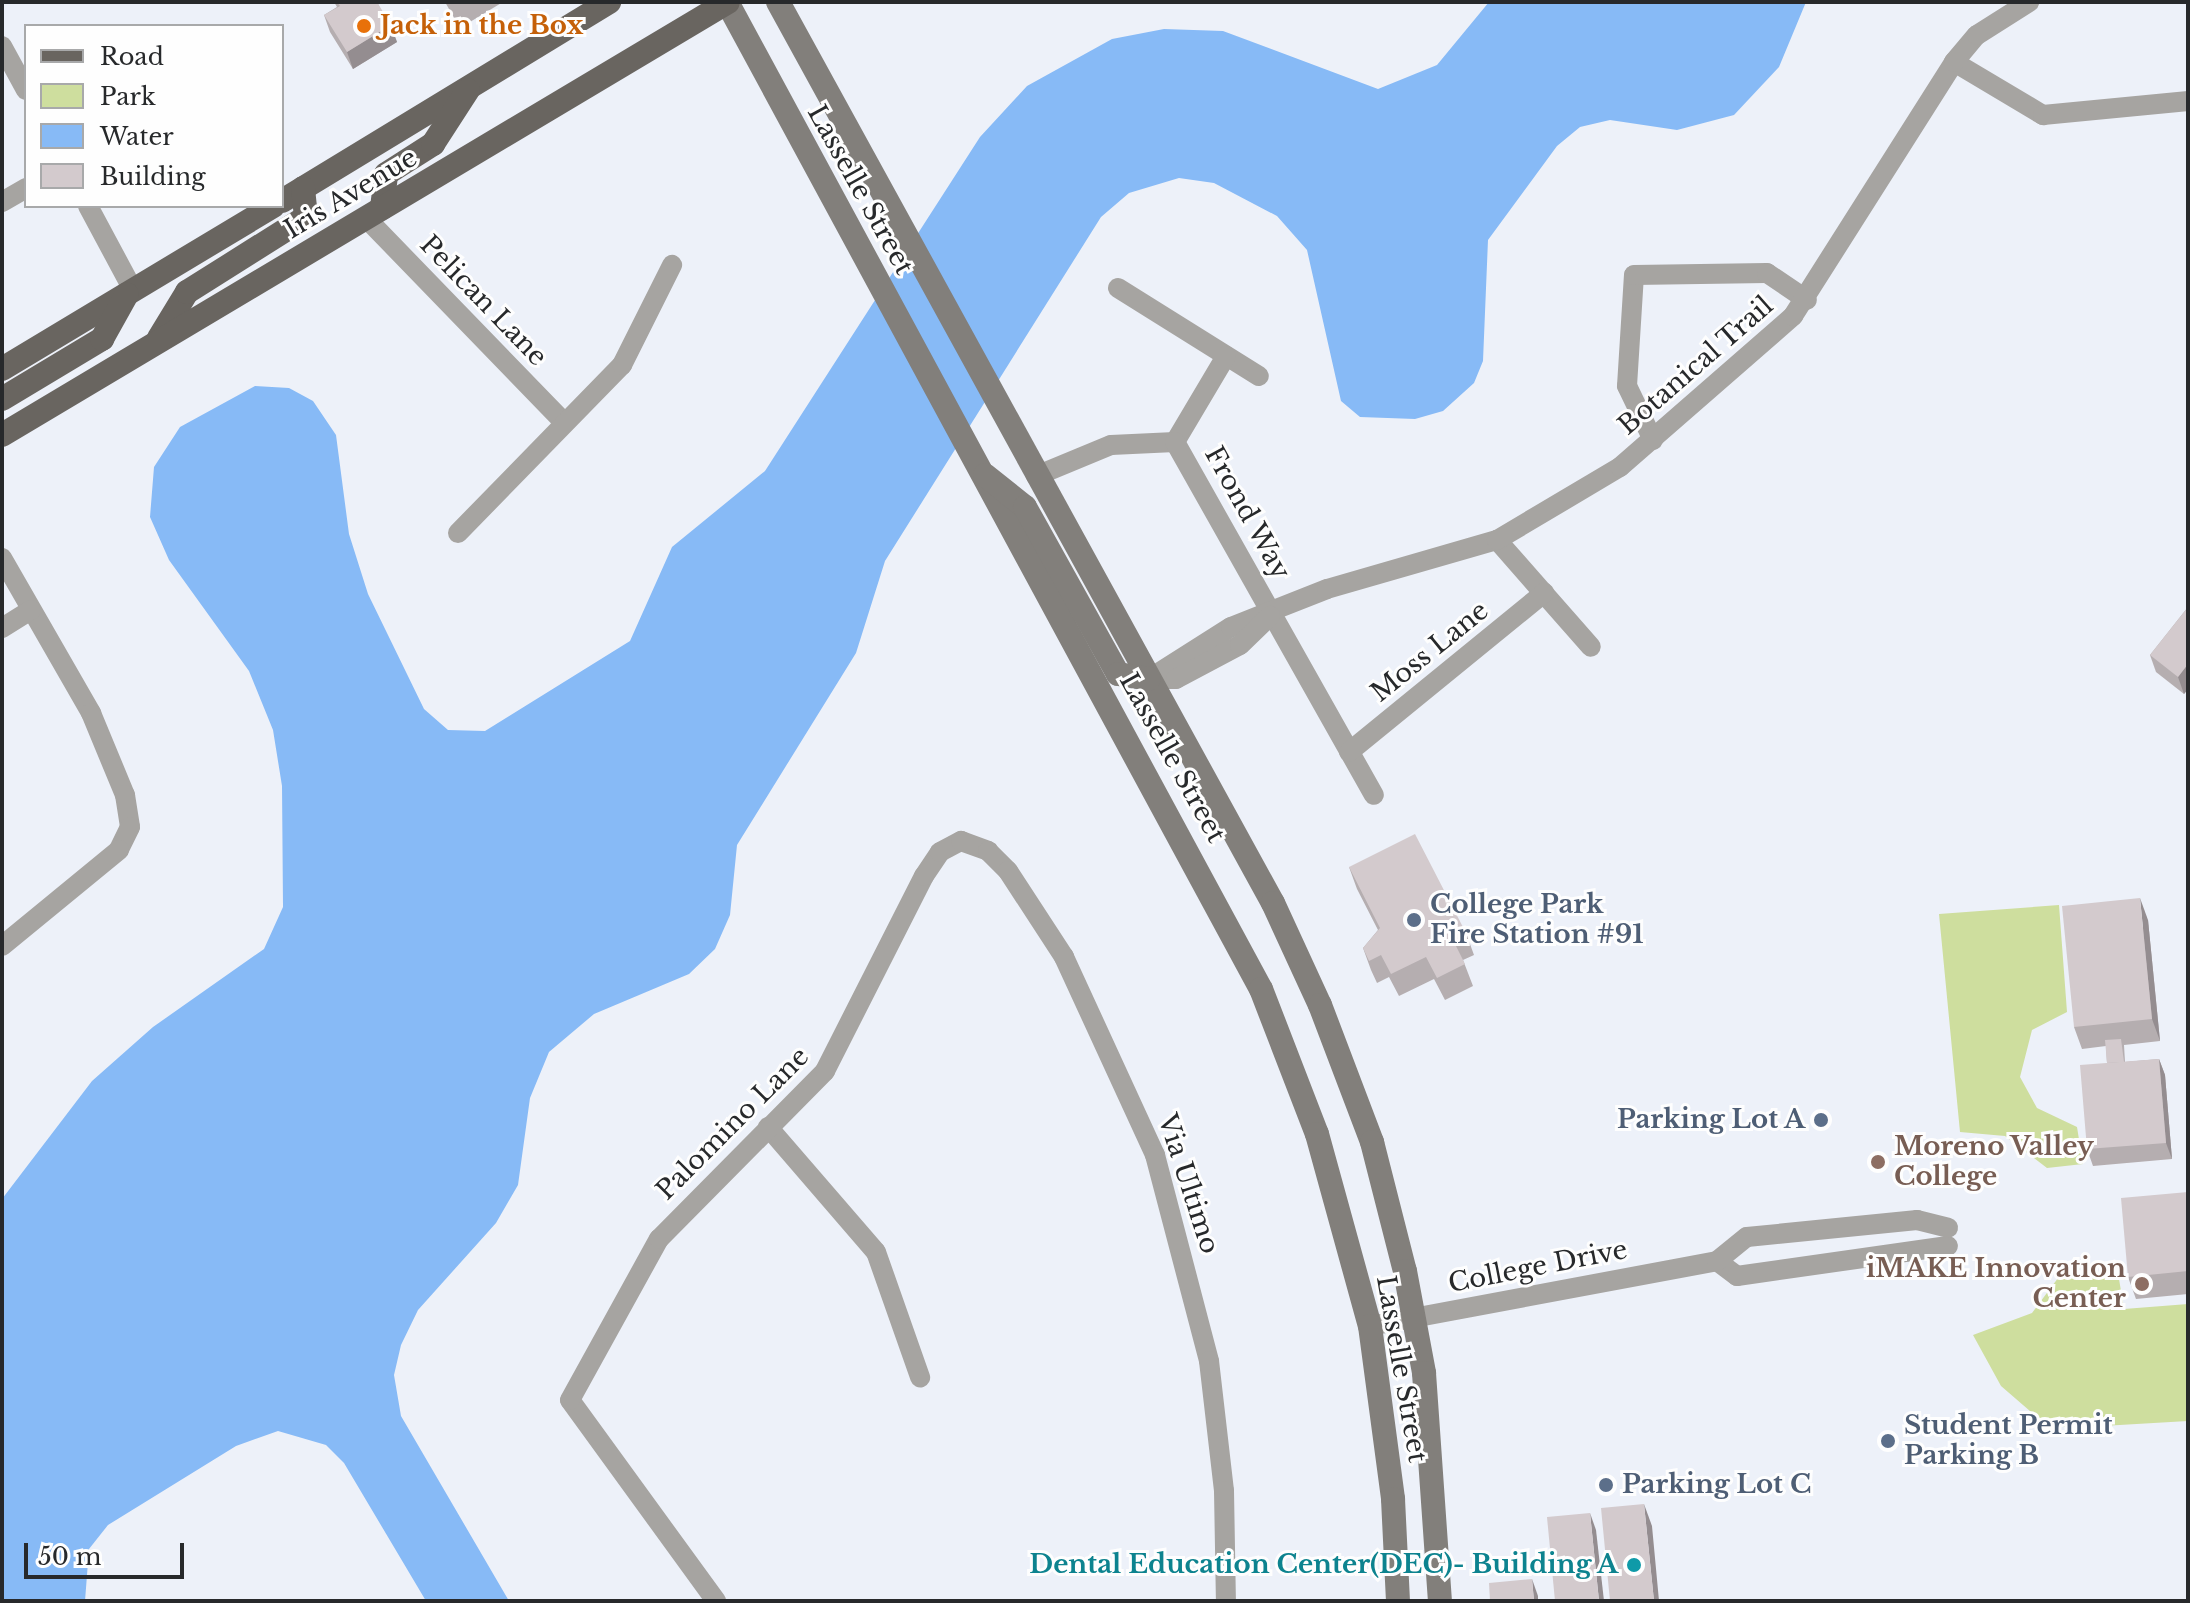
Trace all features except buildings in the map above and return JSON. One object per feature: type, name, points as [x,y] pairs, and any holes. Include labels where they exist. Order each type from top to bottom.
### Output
[{"type":"main road","name":"Iris Avenue","points":[[292,194],[609,2]]},
{"type":"main road","name":"Iris Avenue","points":[[2,435],[728,2]]},
{"type":"main road","name":"Lasselle Street","points":[[728,2],[1248,961],[1302,1089],[1370,1326],[1393,1499],[1398,1601]]},
{"type":"main road","name":"Lasselle Street","points":[[778,2],[1012,433],[1273,903],[1326,1018],[1372,1142],[1413,1317],[1426,1388],[1440,1601]]},
{"type":"main road","points":[[374,213],[386,174],[433,144],[472,85]]},
{"type":"main road","points":[[156,343],[187,292],[306,217],[292,194]]},
{"type":"main road","name":"Iris Avenue","points":[[2,369],[270,208]]},
{"type":"main road","points":[[2,399],[102,339],[131,291]]},
{"type":"main road","points":[[983,474],[1025,507],[1118,674],[1149,679]]},
{"type":"street","name":"Botanical Trail","points":[[1149,679],[1231,627],[1273,613],[1327,589],[1497,540],[1598,484],[1653,440],[1807,300],[1954,62],[1977,35],[2029,2]]},
{"type":"street","points":[[2,46],[24,86]]},
{"type":"street","points":[[1954,62],[2043,115],[2188,101]]},
{"type":"street","points":[[2,202],[24,189]]},
{"type":"street","points":[[89,208],[131,291]]},
{"type":"street","name":"Pelican Lane","points":[[374,213],[563,421]]},
{"type":"street","points":[[458,533],[643,335],[672,265]]},
{"type":"street","points":[[1653,440],[1627,386],[1634,275],[1767,273],[1807,300]]},
{"type":"street","points":[[1118,288],[1259,376]]},
{"type":"street","points":[[1175,442],[1226,356]]},
{"type":"street","name":"Frond Way","points":[[1036,476],[1111,445],[1175,442],[1374,795]]},
{"type":"street","points":[[1497,540],[1591,647]]},
{"type":"street","points":[[2,558],[91,713],[125,795],[130,827],[119,850],[2,946]]},
{"type":"street","name":"Moss Lane","points":[[1349,752],[1544,593]]},
{"type":"street","points":[[2,628],[31,610]]},
{"type":"street","name":"Palomino Lane","points":[[716,1601],[570,1400],[659,1239],[825,1071],[924,876],[940,852],[961,841]]},
{"type":"street","name":"Via Ultimo","points":[[961,841],[988,851],[1008,871],[1064,957],[1155,1155],[1209,1361],[1224,1491],[1226,1601]]},
{"type":"street","points":[[768,1127],[876,1252],[920,1377]]},
{"type":"street","name":"College Drive","points":[[1370,1326],[1717,1261],[1747,1237],[1917,1220],[1948,1237],[1737,1276],[1717,1261]]},
{"type":"green space","points":[[2059,905],[2067,1012],[2032,1030],[2020,1077],[2037,1108],[2077,1127],[2083,1164],[2047,1168],[2005,1136],[1960,1132],[1939,914]]},
{"type":"green space","points":[[2079,1267],[2081,1277],[2118,1273],[2124,1309],[2188,1304],[2188,1421],[2068,1428],[2037,1417],[2001,1386],[1973,1335],[2032,1313],[2064,1270]]},
{"type":"water","points":[[1489,2],[1806,2],[1779,67],[1734,115],[1677,130],[1610,120],[1580,127],[1557,146],[1488,240],[1483,361],[1474,383],[1443,411],[1415,419],[1360,417],[1341,401],[1307,250],[1277,216],[1214,183],[1179,178],[1129,193],[1101,217],[885,561],[856,653],[737,845],[730,915],[715,949],[689,974],[594,1014],[549,1052],[530,1098],[518,1185],[496,1223],[418,1310],[401,1345],[394,1375],[401,1416],[509,1601],[426,1601],[344,1463],[326,1445],[278,1431],[236,1446],[108,1525],[89,1549],[85,1601],[2,1601],[2,1199],[92,1081],[153,1027],[264,949],[283,907],[282,786],[273,730],[249,671],[169,560],[150,517],[154,467],[180,427],[255,386],[289,388],[313,401],[336,435],[349,534],[368,594],[424,709],[448,730],[485,731],[630,641],[672,547],[765,471],[980,137],[1027,86],[1112,39],[1164,29],[1223,31],[1378,89],[1437,65]]},
{"type":"place","name":"Jack in the Box","points":[[364,26]]},
{"type":"place","name":"College Park Fire Station #91","points":[[1414,920]]},
{"type":"place","name":"Parking Lot A","points":[[1821,1120]]},
{"type":"place","name":"Moreno Valley College","points":[[1878,1162]]},
{"type":"place","name":"iMAKE Innovation Center","points":[[2142,1284]]},
{"type":"place","name":"Student Permit Parking B","points":[[1888,1441]]},
{"type":"place","name":"Parking Lot C","points":[[1606,1485]]},
{"type":"place","name":"Dental Education Center(DEC)- Building A","points":[[1634,1565]]}]
